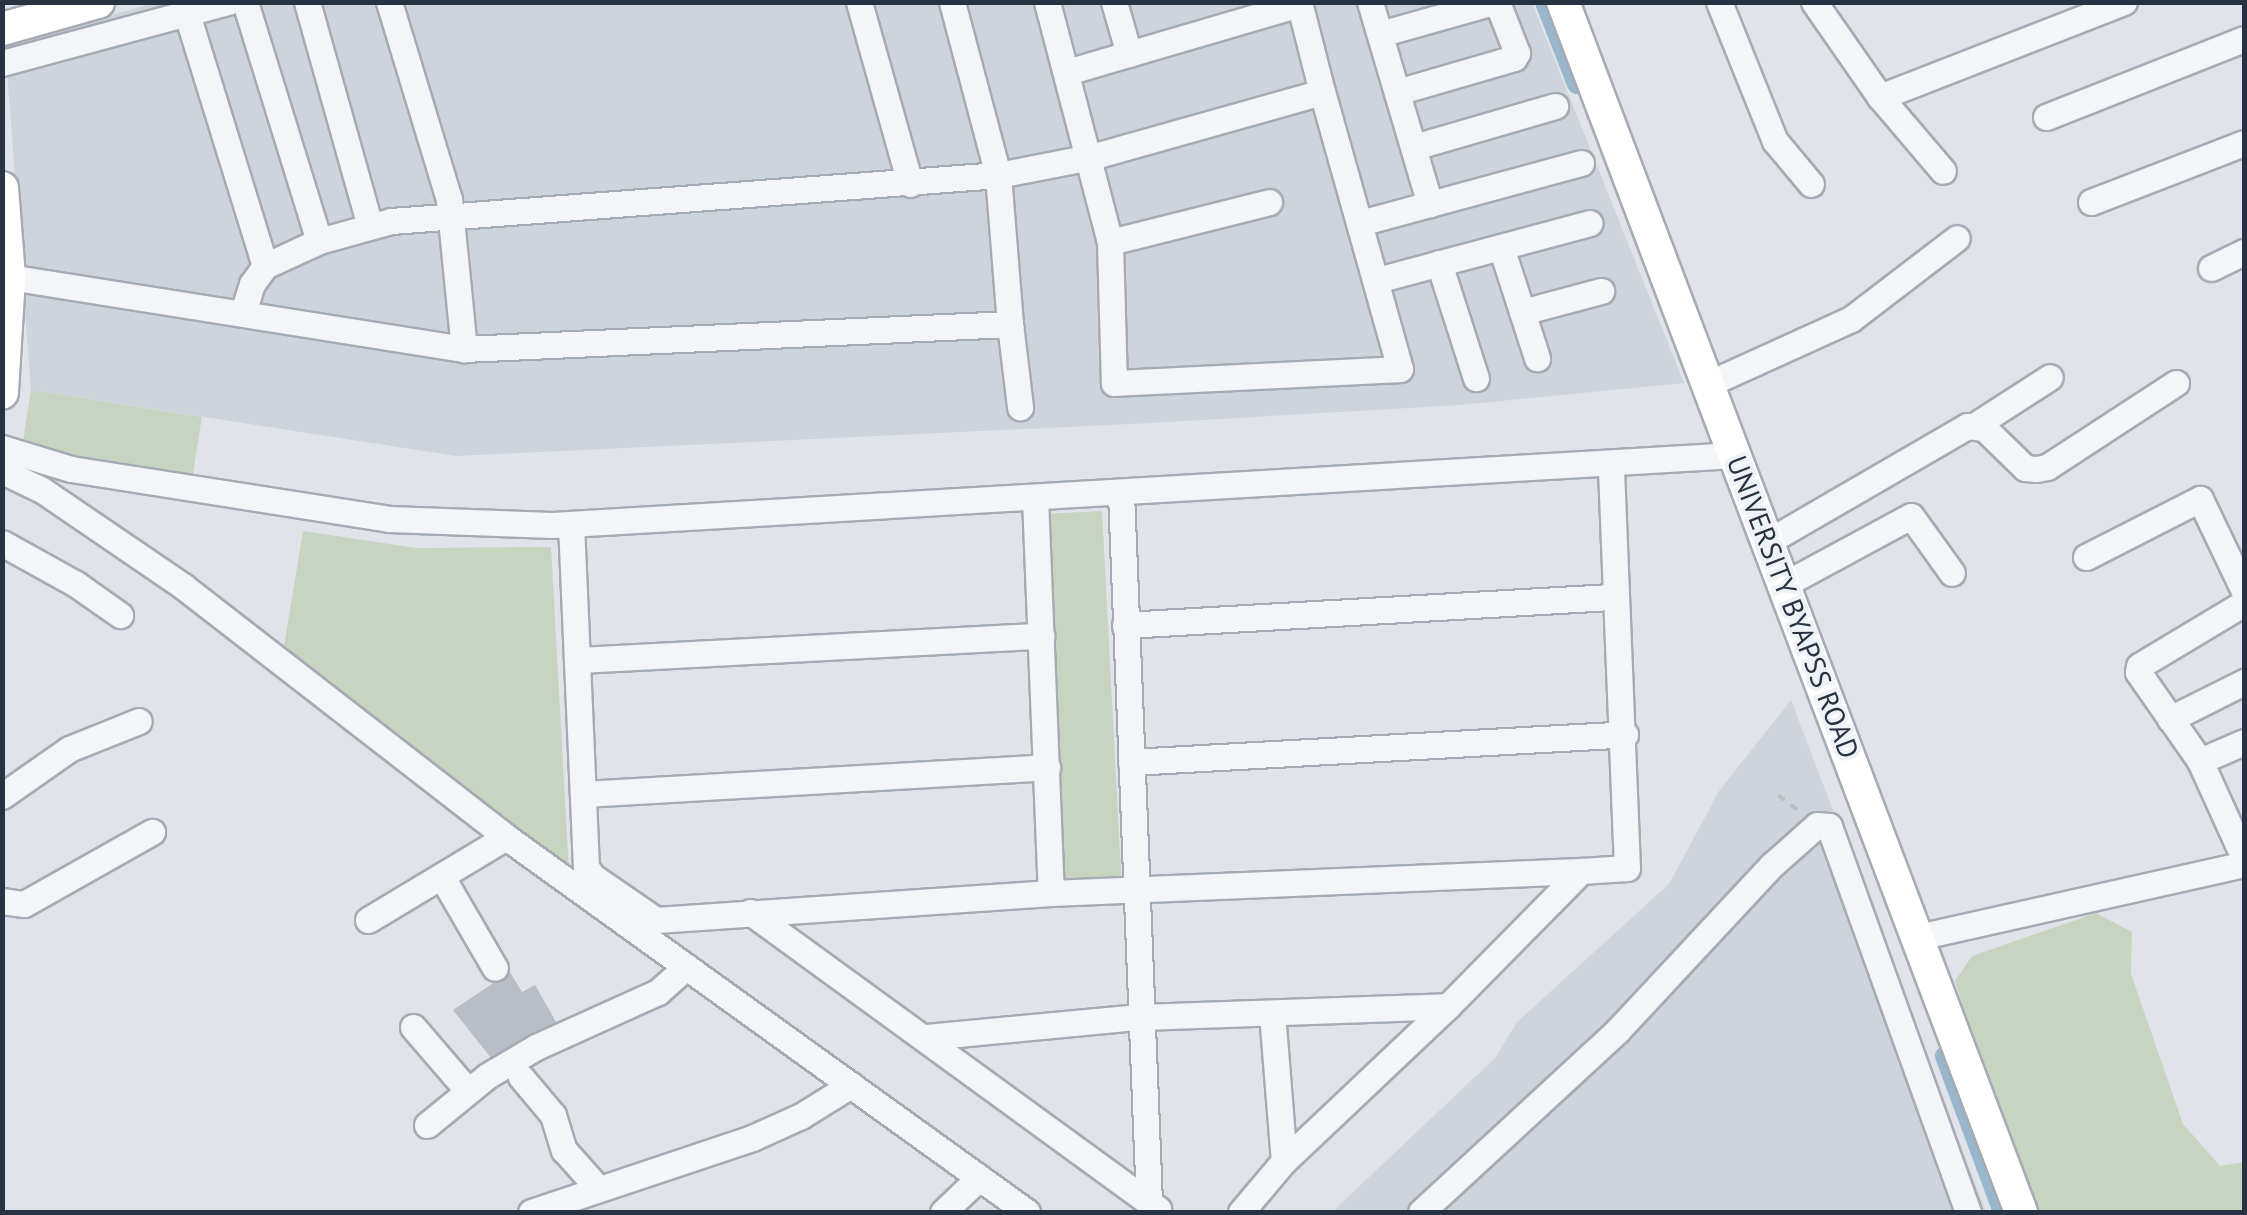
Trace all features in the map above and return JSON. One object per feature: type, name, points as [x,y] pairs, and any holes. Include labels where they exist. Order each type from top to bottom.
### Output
[{"type":"main road","points":[[2,29],[98,2]]},
{"type":"main road","name":"UNIVERSITY BYAPSS ROAD","points":[[1563,2],[1708,384],[1726,457],[1769,541],[2022,1212]]},
{"type":"main road","points":[[2,188],[6,277],[2,393]]},
{"type":"street","points":[[2,63],[228,2]]},
{"type":"street","points":[[245,2],[319,241]]},
{"type":"street","points":[[307,2],[370,226]]},
{"type":"street","points":[[390,2],[452,216],[464,348]]},
{"type":"street","points":[[859,2],[910,184]]},
{"type":"street","points":[[952,2],[998,175],[1020,407]]},
{"type":"street","points":[[1046,2],[1091,157],[1110,242],[1114,383],[1400,370],[1299,3],[1067,72]]},
{"type":"street","points":[[1114,2],[1130,54]]},
{"type":"street","points":[[1370,2],[1430,204]]},
{"type":"street","points":[[1380,34],[1495,2],[1517,53],[1514,58],[1397,92]]},
{"type":"street","points":[[1719,2],[1776,141],[1811,184]]},
{"type":"street","points":[[1814,2],[1880,97],[1943,171]]},
{"type":"street","points":[[1880,97],[2124,2]]},
{"type":"street","points":[[187,14],[265,266]]},
{"type":"street","points":[[2046,117],[2244,39]]},
{"type":"street","points":[[243,313],[252,284],[265,266],[319,241],[370,226],[452,216],[998,175],[1091,157],[1322,92]]},
{"type":"street","points":[[1414,148],[1554,106]]},
{"type":"street","points":[[2090,202],[2244,144]]},
{"type":"street","points":[[1360,223],[1581,164]]},
{"type":"street","points":[[1110,242],[1269,202]]},
{"type":"street","points":[[1377,280],[1589,223]]},
{"type":"street","points":[[1708,384],[1851,319],[1957,238]]},
{"type":"street","points":[[1501,247],[1538,358]]},
{"type":"street","points":[[2212,268],[2244,252]]},
{"type":"street","points":[[1439,264],[1476,378]]},
{"type":"street","points":[[6,277],[464,348],[1010,324]]},
{"type":"street","points":[[1522,312],[1601,290]]},
{"type":"street","points":[[1769,541],[1974,426],[2050,377]]},
{"type":"street","points":[[1974,426],[1984,428],[2024,468],[2047,467],[2176,384]]},
{"type":"street","points":[[2,448],[71,469],[389,519],[571,524],[1726,457]]},
{"type":"street","points":[[571,524],[586,866],[592,876],[656,920],[1051,893],[1581,871],[1628,868],[1611,464]]},
{"type":"street","points":[[2,471],[42,490],[184,588],[506,837],[1027,1212]]},
{"type":"street","points":[[1122,493],[1139,1017],[1156,1208]]},
{"type":"street","points":[[1035,498],[1051,893]]},
{"type":"street","points":[[2086,557],[2200,498],[2244,592]]},
{"type":"street","points":[[1785,584],[1911,516],[1952,573]]},
{"type":"street","points":[[2,544],[76,584],[120,616]]},
{"type":"street","points":[[1125,625],[1615,597]]},
{"type":"street","points":[[1918,936],[2242,849],[2200,761],[2138,672],[2139,666],[2244,603]]},
{"type":"street","points":[[577,660],[1041,636]]},
{"type":"street","points":[[2170,719],[2244,682]]},
{"type":"street","points":[[2,796],[68,749],[140,721]]},
{"type":"street","points":[[1131,762],[1625,734]]},
{"type":"street","points":[[2200,761],[2244,742]]},
{"type":"street","points":[[583,794],[1046,767]]},
{"type":"street","points":[[1422,1212],[1618,1030],[1772,865],[1818,825],[1828,826],[1968,1212]]},
{"type":"street","points":[[2,901],[24,904],[152,832]]},
{"type":"street","points":[[368,920],[506,837]]},
{"type":"street","points":[[1241,1212],[1284,1161],[1448,1006],[1581,871]]},
{"type":"street","points":[[442,877],[495,968]]},
{"type":"street","points":[[750,912],[1156,1208]]},
{"type":"street","points":[[427,1124],[468,1091],[536,1047],[658,992],[686,967]]},
{"type":"street","points":[[926,1037],[1139,1017],[1448,1006]]},
{"type":"street","points":[[1272,1012],[1284,1161]]},
{"type":"street","points":[[413,1027],[468,1091]]},
{"type":"street","points":[[521,1077],[553,1116],[558,1142],[597,1187]]},
{"type":"street","points":[[530,1212],[752,1138],[801,1116],[851,1085]]},
{"type":"street","points":[[943,1212],[979,1178]]},
{"type":"path","points":[[1778,795],[1818,825]]},
{"type":"shaded area","points":[[158,2],[1532,3],[1684,383],[1461,405],[456,456],[31,390],[5,44]]},
{"type":"shaded area","points":[[1791,700],[1986,1212],[1332,1212],[1495,1058],[1517,1022],[1669,884],[1719,791]]},
{"type":"green space","points":[[31,390],[202,417],[193,475],[22,448]]},
{"type":"green space","points":[[1102,511],[1121,882],[1059,886],[1039,514]]},
{"type":"green space","points":[[303,531],[416,548],[551,547],[569,872],[283,652]]},
{"type":"green space","points":[[2096,913],[2132,932],[2131,974],[2183,1124],[2220,1166],[2244,1162],[2244,1212],[2028,1212],[1955,981],[1972,956]]},
{"type":"building","points":[[510,972],[522,992],[535,985],[559,1027],[495,1063],[453,1010]]},
{"type":"waterway","points":[[1545,2],[1577,84]]},
{"type":"waterway","points":[[1945,1056],[2003,1212]]}]
